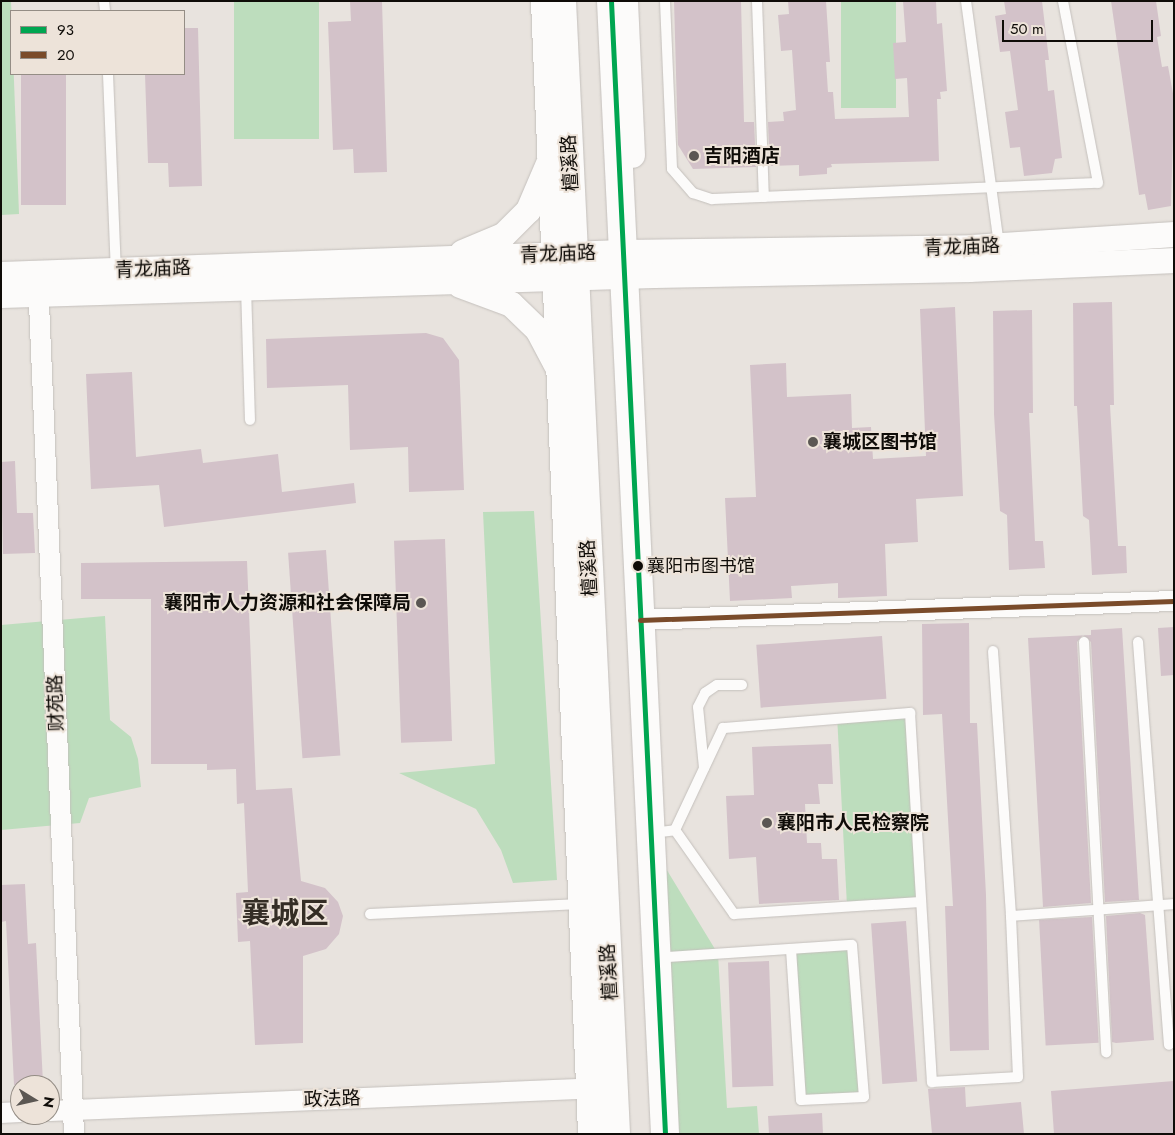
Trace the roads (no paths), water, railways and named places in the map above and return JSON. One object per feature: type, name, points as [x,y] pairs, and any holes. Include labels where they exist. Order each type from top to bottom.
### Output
[{"type":"main road","name":"檀溪路","points":[[562,1],[565,266],[601,1088],[616,1134]]},
{"type":"main road","points":[[611,1],[630,264],[647,620],[663,831],[665,1134]]},
{"type":"street","points":[[543,1],[550,156],[565,266],[559,370],[581,904],[601,1088],[590,1134]]},
{"type":"street","points":[[625,1],[630,264]]},
{"type":"street","points":[[550,156],[528,210],[503,235],[448,270],[511,304],[537,329],[559,370]]},
{"type":"street","name":"青龙庙路","points":[[1,274],[38,283],[630,264],[1000,246],[1174,234]]},
{"type":"street","name":"青龙庙路","points":[[630,264],[970,269],[1174,260]]},
{"type":"street","name":"青龙庙路","points":[[1,295],[38,283],[116,270],[246,277]]},
{"type":"street","name":"财苑路","points":[[38,283],[74,1134]]},
{"type":"street","points":[[647,620],[1174,601]]},
{"type":"street","points":[[663,831],[678,1134]]},
{"type":"street","name":"政法路","points":[[60,1111],[601,1088]]},
{"type":"lane","points":[[665,1],[672,170],[693,193],[712,199],[1098,183],[1062,1]]},
{"type":"lane","points":[[757,1],[764,196]]},
{"type":"lane","points":[[966,1],[1000,246]]},
{"type":"lane","points":[[108,75],[116,270]]},
{"type":"lane","points":[[246,277],[250,420]]},
{"type":"lane","points":[[1084,642],[1100,909],[1106,1052]]},
{"type":"lane","points":[[1138,642],[1169,1045]]},
{"type":"lane","points":[[920,902],[734,914],[663,831],[704,769],[723,728],[910,713],[932,1082],[1018,1077],[1011,916],[993,651]]},
{"type":"lane","points":[[704,769],[698,721],[701,700],[705,693],[717,685],[742,685]]},
{"type":"lane","points":[[370,914],[581,904]]},
{"type":"lane","points":[[1011,916],[1174,904]]},
{"type":"lane","points":[[669,957],[791,949],[852,945],[864,1097],[802,1100],[791,949]]},
{"type":"place","name":"吉阳酒店","points":[[694,156]]},
{"type":"place","name":"襄城区图书馆","points":[[813,442]]},
{"type":"place","name":"襄阳市图书馆","points":[[638,566]]},
{"type":"place","name":"襄阳市人力资源和社会保障局","points":[[421,603]]},
{"type":"place","name":"襄阳市人民检察院","points":[[767,823]]},
{"type":"district","name":"襄城区","points":[[285,914]]}]
